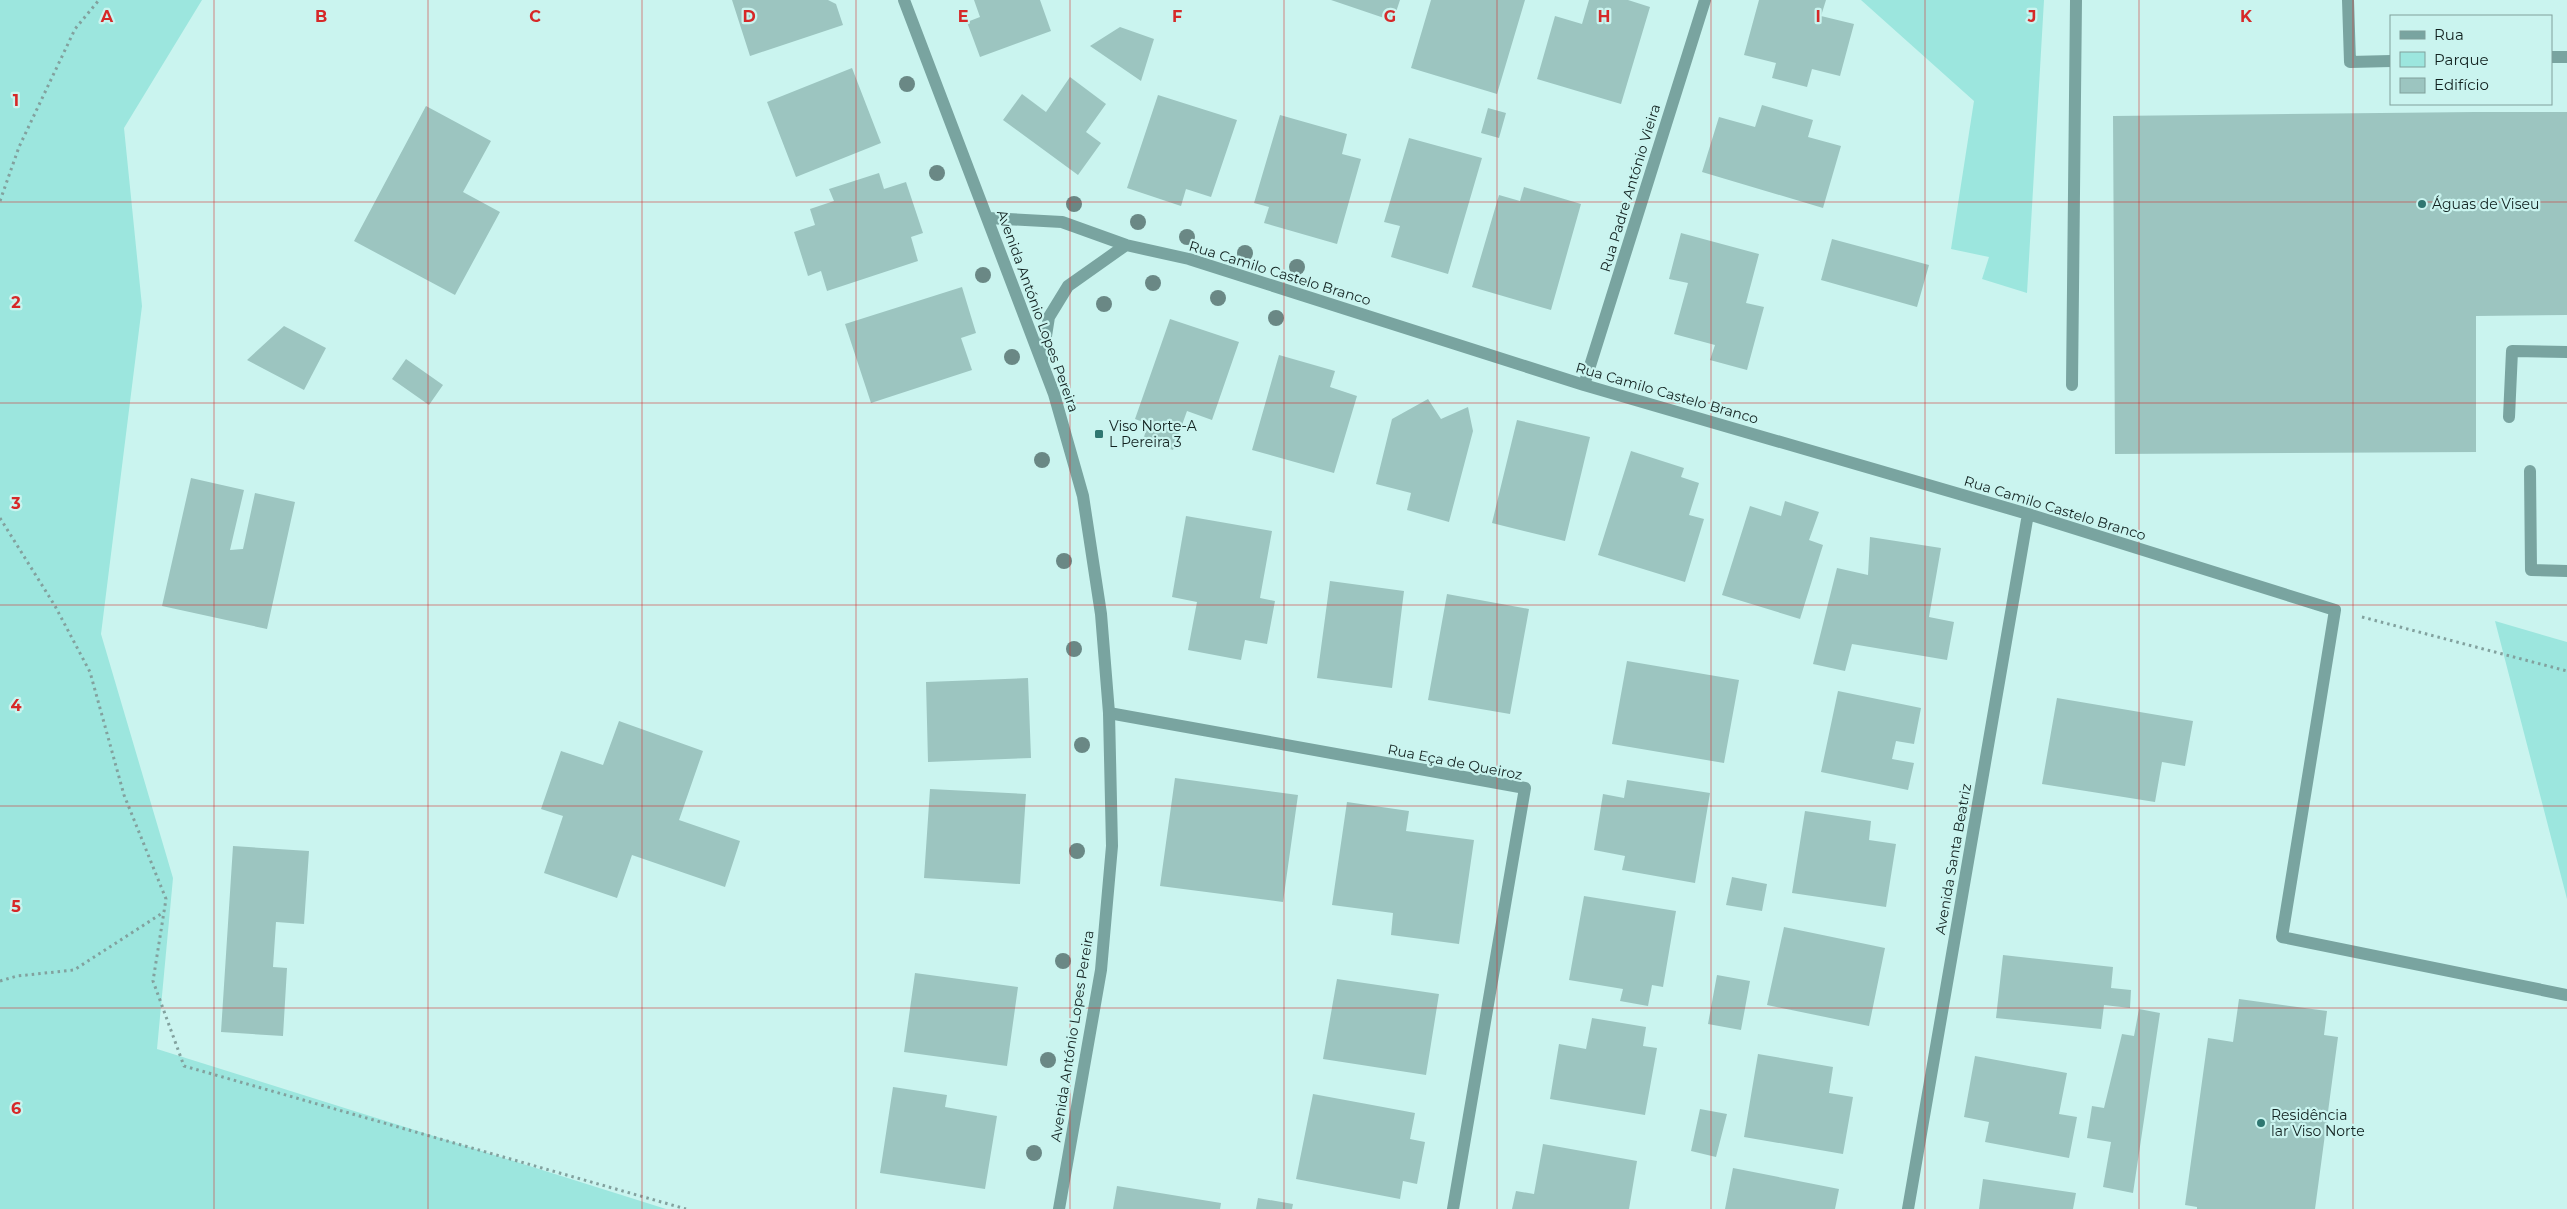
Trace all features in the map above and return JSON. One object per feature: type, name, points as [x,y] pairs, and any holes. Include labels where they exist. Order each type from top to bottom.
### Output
[{"type":"street","name":"Avenida António Lopes Pereira","points":[[904,0],[1054,394],[1083,496],[1101,614],[1109,713],[1112,846],[1101,970],[1059,1209]]},
{"type":"street","name":"Rua Padre António Vieira","points":[[1584,385],[1705,0]]},
{"type":"street","points":[[2072,385],[2076,0]]},
{"type":"street","points":[[2348,0],[2350,62],[2390,61]]},
{"type":"street","points":[[2552,57],[2567,56]]},
{"type":"street","name":"Rua Camilo Castelo Branco","points":[[988,218],[1062,222],[1126,245],[1189,259],[1584,385],[2028,514],[2334,610]]},
{"type":"street","points":[[1042,361],[1050,317],[1068,286],[1126,245]]},
{"type":"street","points":[[2509,417],[2512,351],[2567,352]]},
{"type":"street","points":[[2530,471],[2531,570],[2567,571]]},
{"type":"street","name":"Avenida Santa Beatriz","points":[[1908,1209],[2028,514]]},
{"type":"street","points":[[2334,610],[2282,937],[2567,995]]},
{"type":"street","name":"Rua Eça de Queiroz","points":[[1109,713],[1525,788],[1453,1209]]},
{"type":"path","points":[[0,201],[19,147],[76,29],[99,0]]},
{"type":"path","points":[[0,518],[55,606],[90,672],[124,795],[166,899],[153,981],[184,1066],[686,1209]]},
{"type":"path","points":[[2334,610],[2567,672]]},
{"type":"path","points":[[0,981],[17,976],[74,970],[164,912]]},
{"type":"green space","points":[[0,0],[202,0],[124,128],[142,306],[101,634],[173,878],[157,1049],[666,1209],[0,1209]]},
{"type":"green space","points":[[1861,0],[2044,0],[2027,293],[1982,279],[1989,257],[1951,249],[1974,101]]},
{"type":"green space","points":[[2495,621],[2567,642],[2567,899]]},
{"type":"building","points":[[732,0],[828,0],[836,4],[843,25],[750,56]]},
{"type":"building","points":[[974,0],[1040,0],[1051,31],[980,57],[967,22],[980,17]]},
{"type":"building","points":[[1331,0],[1400,0],[1393,21]]},
{"type":"building","points":[[1431,0],[1525,0],[1497,94],[1411,68]]},
{"type":"building","points":[[1589,0],[1628,0],[1650,7],[1621,104],[1537,79],[1555,16],[1582,24]]},
{"type":"building","points":[[1759,0],[1826,0],[1821,16],[1854,24],[1840,76],[1812,69],[1807,87],[1772,78],[1776,63],[1744,55]]},
{"type":"building","points":[[1120,27],[1154,39],[1141,81],[1090,46]]},
{"type":"building","points":[[852,68],[881,143],[796,177],[767,102]]},
{"type":"building","points":[[1070,77],[1106,104],[1086,132],[1101,143],[1078,175],[1003,120],[1022,94],[1046,112]]},
{"type":"building","points":[[1158,95],[1237,120],[1211,197],[1186,189],[1181,206],[1127,188]]},
{"type":"building","points":[[1762,105],[1813,120],[1808,137],[1841,146],[1823,208],[1702,172],[1719,117],[1755,127]]},
{"type":"building","points":[[426,106],[491,141],[463,192],[500,212],[455,295],[354,241]]},
{"type":"building","points":[[1488,108],[1506,113],[1499,138],[1481,133]]},
{"type":"building","points":[[2567,112],[2567,315],[2476,316],[2476,452],[2115,454],[2113,116]]},
{"type":"building","points":[[1280,115],[1347,134],[1342,154],[1361,159],[1337,244],[1264,223],[1269,207],[1254,203]]},
{"type":"building","points":[[1409,138],[1482,158],[1448,274],[1391,257],[1400,226],[1384,222]]},
{"type":"building","points":[[879,173],[884,189],[906,182],[923,233],[911,237],[918,261],[827,291],[821,271],[808,276],[794,232],[815,225],[810,209],[834,201],[829,189]]},
{"type":"building","points":[[1524,187],[1581,204],[1551,310],[1472,287],[1499,195],[1520,201]]},
{"type":"building","points":[[1681,233],[1759,254],[1746,303],[1764,307],[1747,370],[1710,360],[1715,345],[1674,334],[1688,283],[1669,279]]},
{"type":"building","points":[[1832,239],[1929,265],[1917,307],[1821,280]]},
{"type":"building","points":[[962,287],[976,333],[961,338],[972,370],[871,403],[845,324]]},
{"type":"building","points":[[1170,319],[1239,342],[1212,420],[1187,411],[1173,450],[1143,440],[1148,424],[1135,419]]},
{"type":"building","points":[[284,326],[326,348],[304,390],[247,360]]},
{"type":"building","points":[[1279,355],[1335,371],[1330,387],[1357,396],[1334,473],[1252,450]]},
{"type":"building","points":[[406,359],[443,385],[429,405],[392,379]]},
{"type":"building","points":[[1428,399],[1441,419],[1468,407],[1473,431],[1449,522],[1407,510],[1411,493],[1376,484],[1392,419]]},
{"type":"building","points":[[1517,420],[1590,437],[1565,541],[1492,523]]},
{"type":"building","points":[[1631,451],[1684,468],[1681,477],[1699,483],[1689,515],[1704,519],[1685,582],[1598,555]]},
{"type":"building","points":[[191,478],[244,490],[230,550],[243,549],[255,493],[295,502],[267,629],[162,606]]},
{"type":"building","points":[[1785,501],[1819,512],[1809,540],[1823,545],[1800,619],[1722,595],[1750,506],[1781,516]]},
{"type":"building","points":[[1186,516],[1272,531],[1260,598],[1275,601],[1267,644],[1245,640],[1241,660],[1188,650],[1197,602],[1172,597]]},
{"type":"building","points":[[1870,537],[1941,548],[1929,617],[1954,622],[1947,660],[1852,644],[1845,671],[1813,664],[1837,568],[1868,575]]},
{"type":"building","points":[[1330,581],[1404,591],[1392,688],[1317,678]]},
{"type":"building","points":[[1447,594],[1529,609],[1510,714],[1428,700]]},
{"type":"building","points":[[1627,661],[1739,680],[1724,763],[1612,744]]},
{"type":"building","points":[[1028,678],[1031,758],[928,762],[926,682]]},
{"type":"building","points":[[1838,691],[1921,708],[1914,744],[1896,741],[1892,759],[1914,763],[1908,790],[1821,772]]},
{"type":"building","points":[[2057,698],[2193,721],[2185,766],[2162,762],[2155,802],[2042,784]]},
{"type":"building","points":[[619,721],[703,751],[679,820],[740,841],[725,887],[632,855],[617,898],[544,873],[563,816],[541,809],[561,751],[603,765]]},
{"type":"building","points":[[1175,778],[1298,795],[1283,902],[1160,886]]},
{"type":"building","points":[[1627,780],[1710,793],[1695,883],[1622,870],[1625,856],[1594,850],[1603,794],[1624,798]]},
{"type":"building","points":[[930,789],[1026,794],[1020,884],[924,878]]},
{"type":"building","points":[[1347,802],[1409,811],[1406,831],[1474,840],[1459,944],[1391,935],[1393,913],[1332,905]]},
{"type":"building","points":[[1805,811],[1871,821],[1869,840],[1896,844],[1886,907],[1792,893]]},
{"type":"building","points":[[233,846],[309,851],[304,924],[276,922],[273,967],[287,968],[283,1036],[221,1032]]},
{"type":"building","points":[[1732,877],[1767,884],[1762,911],[1726,905]]},
{"type":"building","points":[[1584,896],[1676,911],[1663,987],[1652,985],[1648,1006],[1620,1001],[1623,989],[1569,980]]},
{"type":"building","points":[[1784,927],[1885,948],[1869,1026],[1767,1005]]},
{"type":"building","points":[[2003,955],[2113,967],[2111,988],[2131,990],[2130,1008],[2104,1005],[2101,1029],[1996,1018]]},
{"type":"building","points":[[915,973],[1018,987],[1007,1066],[904,1052]]},
{"type":"building","points":[[1717,975],[1750,981],[1741,1030],[1708,1024]]},
{"type":"building","points":[[1337,979],[1439,994],[1426,1075],[1323,1059]]},
{"type":"building","name":"Residência lar Viso Norte","points":[[2239,999],[2327,1011],[2324,1035],[2338,1037],[2315,1209],[2197,1209],[2197,1207],[2185,1205],[2208,1038],[2233,1042]]},
{"type":"building","points":[[2139,1009],[2160,1013],[2133,1193],[2103,1187],[2111,1142],[2087,1138],[2092,1106],[2104,1108],[2122,1034],[2134,1036]]},
{"type":"building","points":[[1592,1018],[1646,1027],[1643,1046],[1657,1048],[1645,1115],[1550,1099],[1559,1044],[1586,1049]]},
{"type":"building","points":[[1758,1054],[1833,1067],[1829,1093],[1853,1097],[1843,1154],[1744,1137]]},
{"type":"building","points":[[1975,1056],[2067,1073],[2059,1114],[2077,1117],[2069,1158],[1985,1142],[1989,1122],[1964,1117]]},
{"type":"building","points":[[893,1087],[947,1095],[945,1107],[997,1116],[985,1189],[880,1173]]},
{"type":"building","points":[[1313,1094],[1415,1113],[1410,1139],[1425,1142],[1417,1184],[1403,1181],[1400,1199],[1296,1179]]},
{"type":"building","points":[[1700,1109],[1727,1114],[1716,1157],[1691,1151]]},
{"type":"building","points":[[1543,1144],[1637,1161],[1629,1209],[1512,1209],[1516,1191],[1534,1194]]},
{"type":"building","points":[[1733,1168],[1839,1189],[1835,1209],[1725,1209]]},
{"type":"building","points":[[1983,1179],[2076,1193],[2073,1209],[1979,1209]]},
{"type":"building","points":[[1117,1186],[1221,1203],[1220,1209],[1113,1209]]},
{"type":"building","points":[[1258,1198],[1293,1204],[1292,1209],[1256,1209]]},
{"type":"place","name":"Águas de Viseu","points":[[2422,204]]},
{"type":"place","name":"Viso Norte-A L Pereira 3","points":[[1099,434]]},
{"type":"place","name":"Residência lar Viso Norte","points":[[2261,1123]]}]
